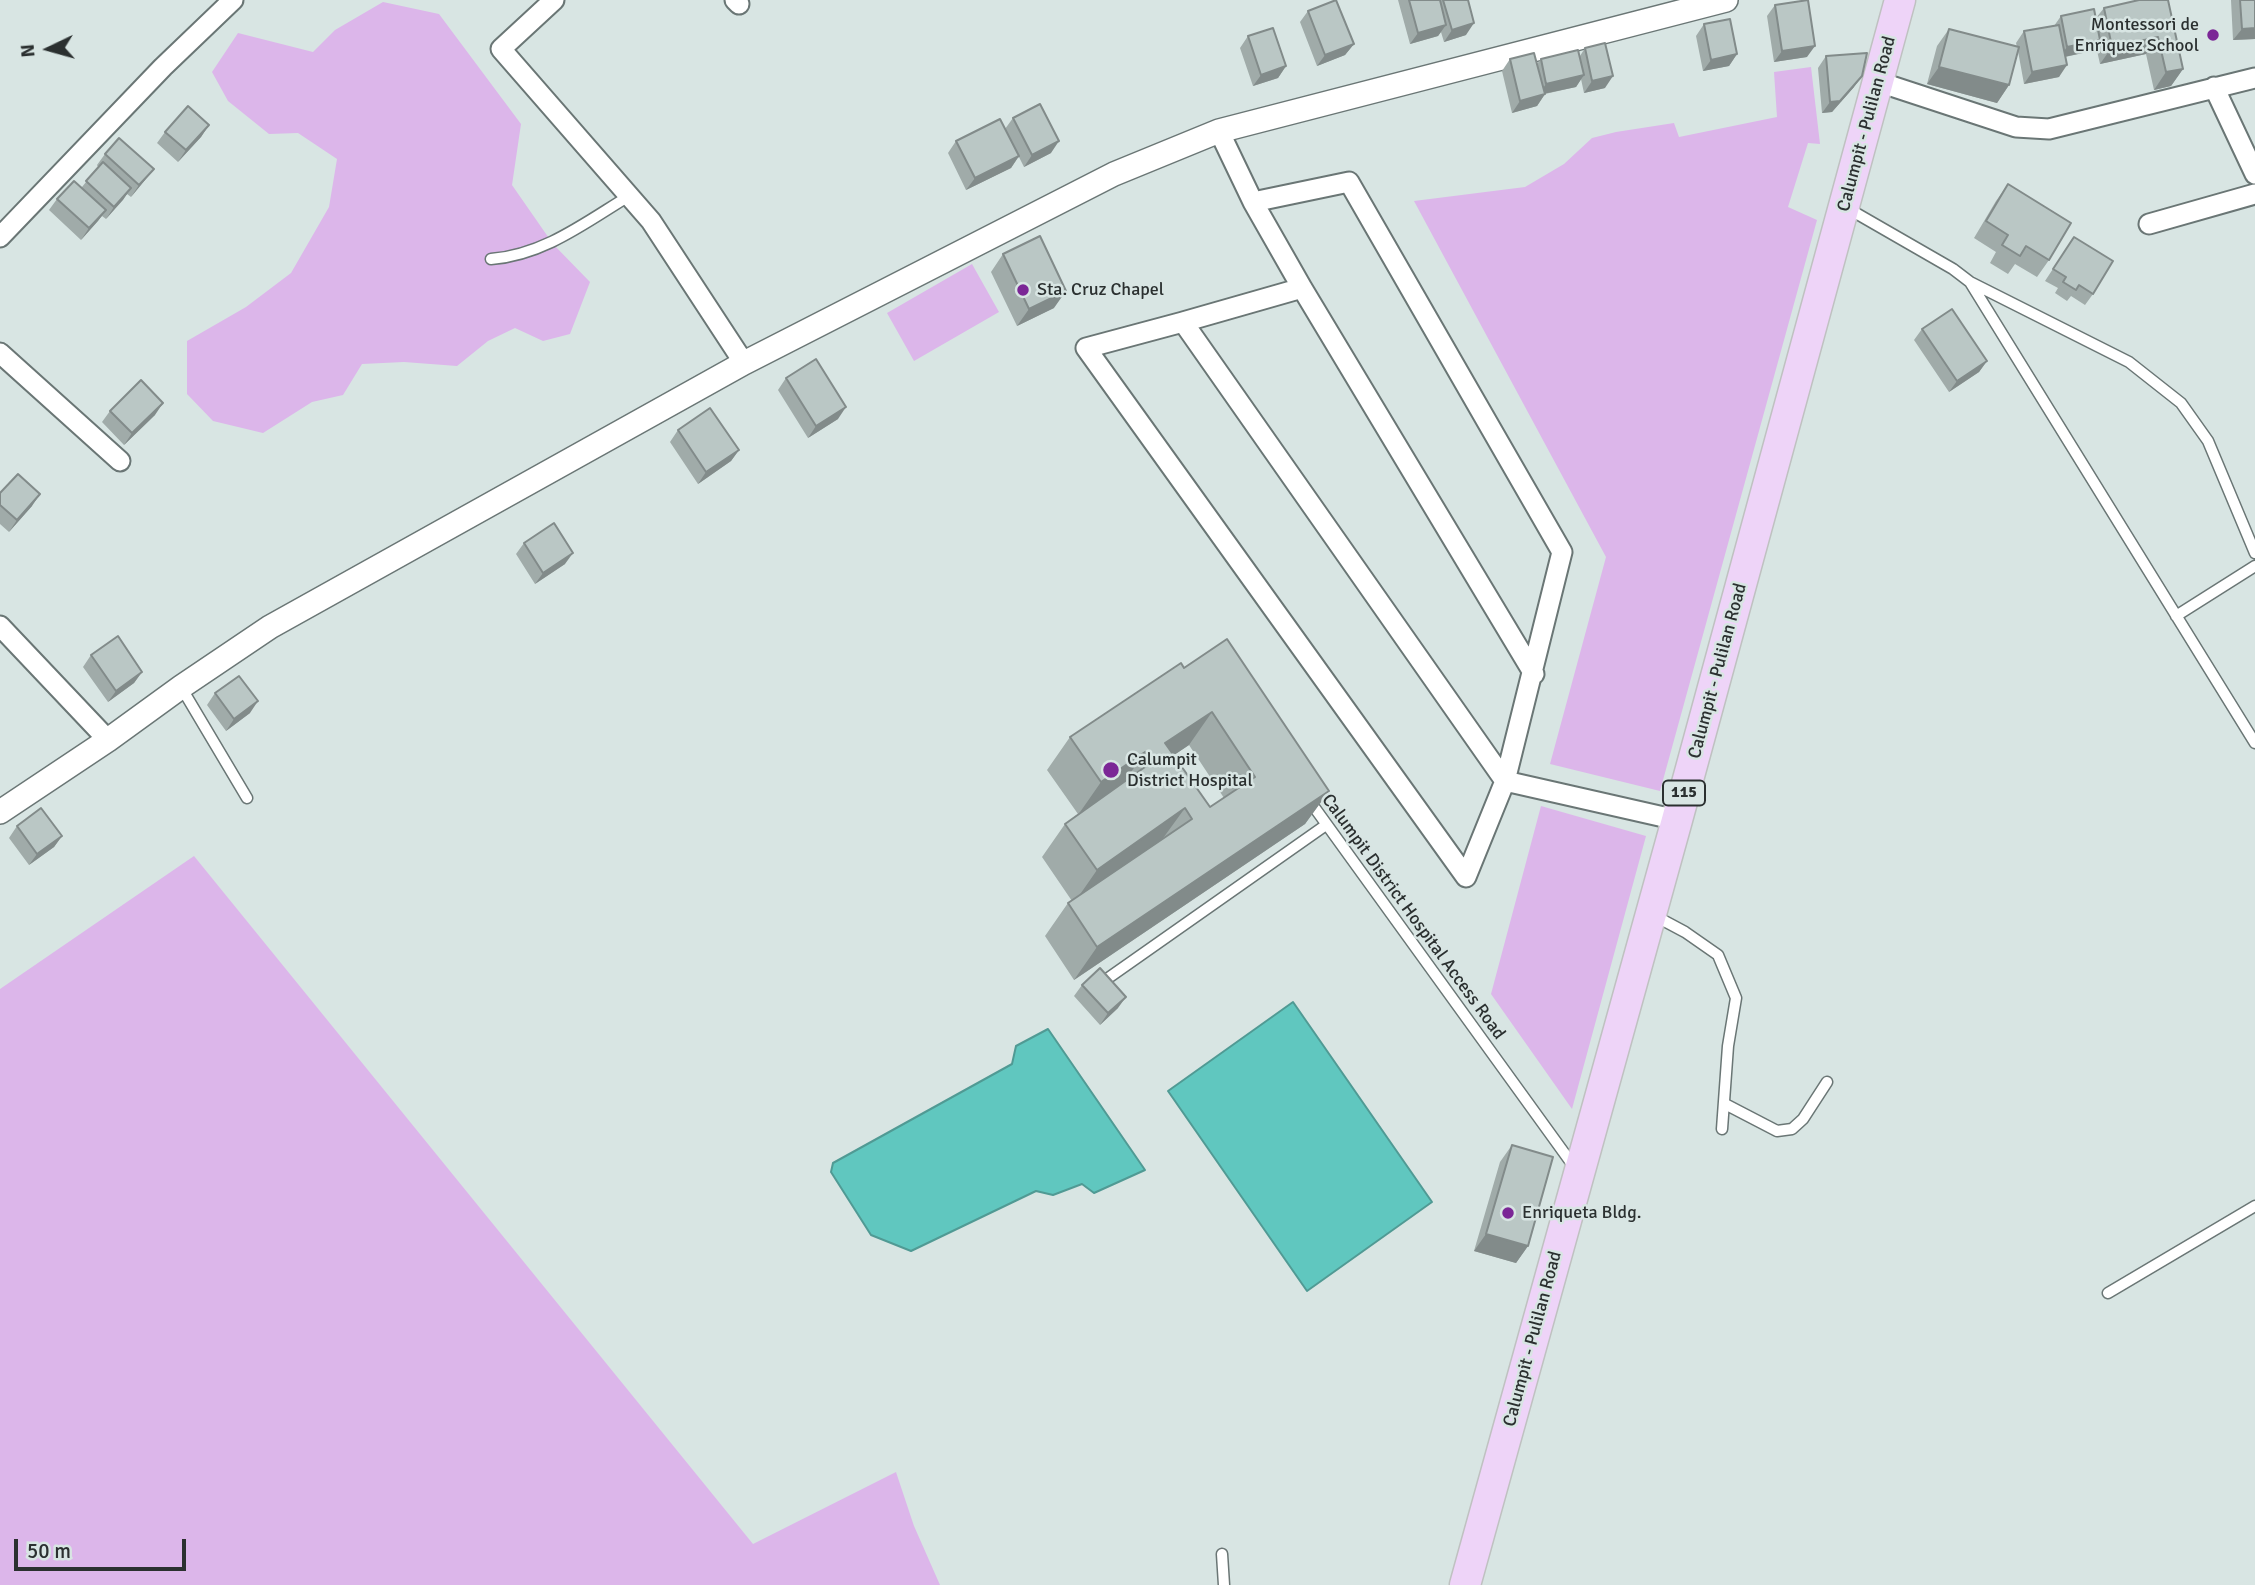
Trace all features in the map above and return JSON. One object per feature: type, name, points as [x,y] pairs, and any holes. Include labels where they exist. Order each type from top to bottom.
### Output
[{"type":"main road","name":"Calumpit - Pulilan Road","points":[[1465,1585],[1900,0]]},
{"type":"street","points":[[0,237],[163,67],[233,0]]},
{"type":"street","points":[[554,0],[501,49],[651,221],[744,363]]},
{"type":"street","points":[[0,812],[270,626],[744,363],[1114,174],[1219,131],[1726,0]]},
{"type":"street","points":[[1879,82],[2017,127],[2049,130],[2255,78]]},
{"type":"street","points":[[2214,87],[2255,174]]},
{"type":"street","points":[[1219,131],[1253,202],[1301,288],[1534,674]]},
{"type":"street","points":[[1253,202],[1349,182],[1562,552],[1506,781],[1466,877],[1086,348],[1301,288]]},
{"type":"street","points":[[2149,224],[2255,194]]},
{"type":"street","points":[[1182,322],[1506,781],[1677,820]]},
{"type":"street","points":[[0,353],[120,461]]},
{"type":"street","points":[[0,626],[108,740]]},
{"type":"lane","points":[[491,259],[511,257],[543,248],[630,196]]},
{"type":"lane","points":[[1845,206],[1953,269],[1970,282],[2129,362],[2181,403],[2208,441],[2255,553]]},
{"type":"lane","points":[[1970,282],[2255,743]]},
{"type":"lane","points":[[2176,616],[2255,566]]},
{"type":"lane","points":[[181,687],[247,798]]},
{"type":"lane","name":"Calumpit District Hospital Access Road","points":[[1302,791],[1579,1174]]},
{"type":"lane","points":[[1104,981],[1326,825]]},
{"type":"lane","points":[[1651,914],[1685,932],[1718,955],[1736,998],[1728,1046],[1722,1129]]},
{"type":"lane","points":[[1725,1104],[1777,1131],[1792,1129],[1803,1119],[1827,1082]]},
{"type":"lane","points":[[2108,1293],[2255,1206]]},
{"type":"lane","points":[[1222,1554],[1224,1585]]},
{"type":"shaded area","points":[[383,2],[439,14],[521,124],[512,185],[553,244],[590,282],[570,334],[543,341],[515,328],[488,341],[457,366],[404,362],[362,364],[343,395],[312,402],[263,433],[213,421],[187,394],[187,341],[246,307],[291,273],[329,207],[337,159],[298,133],[269,134],[228,101],[212,72],[238,33],[313,52],[335,30]]},
{"type":"shaded area","points":[[1811,67],[1820,144],[1808,143],[1788,207],[1817,220],[1660,791],[1550,764],[1606,557],[1414,201],[1525,187],[1564,164],[1592,138],[1616,132],[1674,123],[1679,137],[1777,117],[1774,72]]},
{"type":"shaded area","points":[[972,264],[999,312],[914,361],[887,313]]},
{"type":"shaded area","points":[[1541,806],[1646,836],[1572,1109],[1491,994]]},
{"type":"shaded area","points":[[194,856],[753,1544],[896,1472],[914,1526],[940,1585],[0,1585],[0,989]]},
{"type":"water","points":[[1293,1002],[1432,1202],[1307,1291],[1168,1091]]},
{"type":"water","points":[[1048,1029],[1145,1170],[1094,1193],[1082,1184],[1053,1195],[1036,1191],[911,1251],[871,1235],[831,1172],[833,1163],[1012,1064],[1016,1046]]},
{"type":"building","points":[[1336,0],[1354,44],[1325,55],[1308,11]]},
{"type":"building","points":[[1409,0],[1440,0],[1446,25],[1418,33]]},
{"type":"building","points":[[1443,0],[1468,0],[1474,23],[1452,30]]},
{"type":"building","points":[[1808,0],[1815,46],[1782,51],[1775,5]]},
{"type":"building","points":[[2139,0],[2168,0],[2183,69],[2166,72],[2158,37],[2112,47],[2104,8]]},
{"type":"building","points":[[2240,0],[2255,0],[2255,28],[2242,29]]},
{"type":"building","points":[[2094,9],[2100,40],[2067,47],[2061,16]]},
{"type":"building","points":[[1730,19],[1737,54],[1711,60],[1704,24]]},
{"type":"building","points":[[2059,25],[2067,65],[2032,72],[2024,31]]},
{"type":"building","points":[[1273,28],[1286,66],[1261,75],[1248,36]]},
{"type":"building","points":[[1949,29],[2019,47],[2009,85],[1939,67]]},
{"type":"building","points":[[1605,43],[1613,76],[1592,81],[1585,48]]},
{"type":"building","points":[[1578,50],[1584,75],[1546,84],[1541,59]]},
{"type":"building","points":[[1534,53],[1545,94],[1520,101],[1510,59]]},
{"type":"building","points":[[1867,53],[1862,76],[1840,101],[1830,102],[1826,56]]},
{"type":"building","points":[[1040,104],[1059,141],[1032,155],[1013,118]]},
{"type":"building","points":[[188,106],[209,125],[186,150],[165,132]]},
{"type":"building","points":[[1000,119],[1019,156],[975,178],[956,141]]},
{"type":"building","points":[[119,138],[154,169],[139,185],[105,154]]},
{"type":"building","points":[[103,162],[131,188],[114,207],[86,181]]},
{"type":"building","points":[[74,181],[106,210],[89,228],[57,199]]},
{"type":"building","points":[[2008,184],[2071,223],[2049,260],[2026,246],[2020,256],[2002,245],[2008,235],[1986,221]]},
{"type":"building","points":[[1040,236],[1066,291],[1029,309],[1003,254]]},
{"type":"building","points":[[2074,237],[2113,261],[2093,294],[2079,285],[2076,290],[2063,282],[2066,277],[2053,269]]},
{"type":"building","points":[[1952,309],[1987,361],[1957,381],[1922,329]]},
{"type":"building","points":[[816,359],[846,407],[816,426],[786,378]]},
{"type":"building","points":[[141,380],[163,403],[132,433],[110,411]]},
{"type":"building","points":[[710,408],[739,450],[706,472],[678,430]]},
{"type":"building","points":[[18,474],[40,494],[17,520],[0,505],[0,493]]},
{"type":"building","points":[[554,523],[573,553],[543,573],[524,543]]},
{"type":"building","points":[[118,636],[142,672],[116,691],[91,655]]},
{"type":"building","points":[[1227,639],[1329,791],[1097,947],[1068,903],[1192,819],[1185,808],[1097,870],[1065,824],[1152,762],[1145,752],[1101,782],[1070,737],[1181,663],[1184,668]],"holes":[[[1212,712],[1255,777],[1210,807],[1165,743]]]},
{"type":"building","points":[[239,676],[258,701],[234,719],[215,693]]},
{"type":"building","points":[[41,808],[62,836],[37,854],[17,826]]},
{"type":"building","points":[[1100,968],[1126,997],[1108,1013],[1082,985]]},
{"type":"building","name":"Enriqueta Bldg.","points":[[1512,1145],[1553,1157],[1528,1246],[1486,1234]]},
{"type":"place","name":"Montessori de Enriquez School","points":[[2213,35]]},
{"type":"place","name":"Sta. Cruz Chapel","points":[[1023,290]]},
{"type":"place","name":"Calumpit District Hospital","points":[[1111,770]]},
{"type":"place","name":"Enriqueta Bldg.","points":[[1508,1213]]}]
